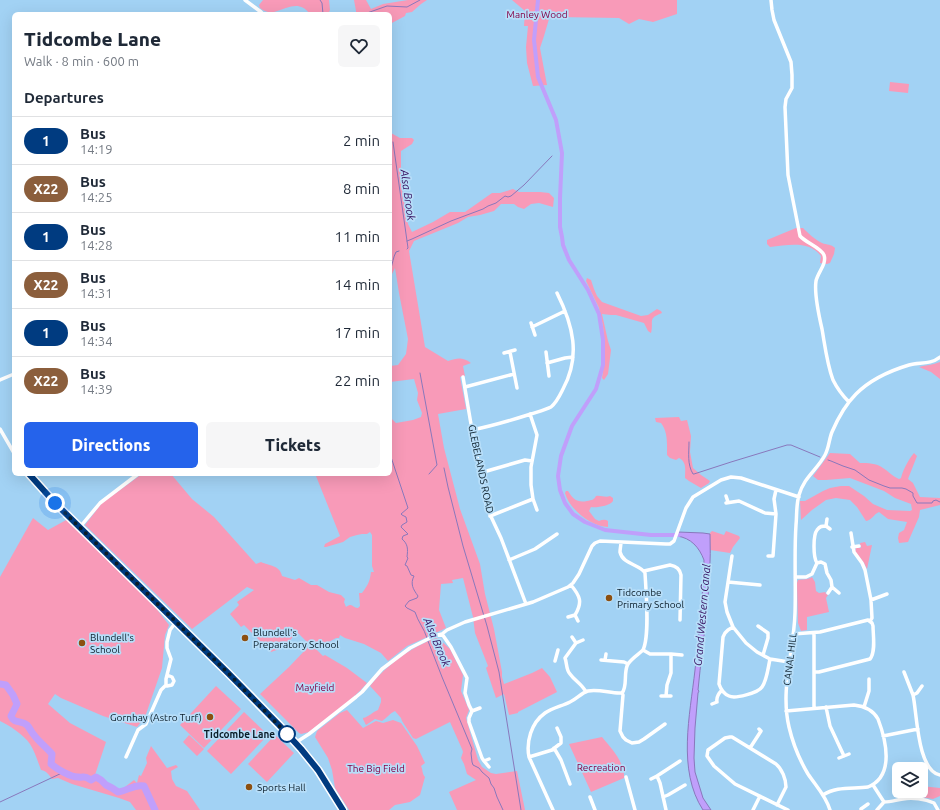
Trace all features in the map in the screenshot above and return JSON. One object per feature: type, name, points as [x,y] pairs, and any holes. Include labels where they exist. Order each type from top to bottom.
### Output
[{"type":"street","points":[[245,0],[261,12]]},
{"type":"street","points":[[771,0],[774,20],[790,57],[792,67],[792,88],[787,98],[785,107],[787,169],[792,200],[800,236],[803,240],[816,247],[823,253],[824,256],[824,264],[816,280],[819,315],[830,372],[841,394],[849,402]]},
{"type":"street","points":[[472,430],[550,408],[556,402],[568,379],[573,357],[572,333],[557,293]]},
{"type":"street","points":[[535,335],[532,325],[565,311]]},
{"type":"street","points":[[504,354],[515,350]]},
{"type":"street","points":[[510,352],[517,388]]},
{"type":"street","points":[[546,352],[549,376]]},
{"type":"street","points":[[547,363],[573,357]]},
{"type":"street","points":[[295,743],[309,734],[362,692],[387,665],[410,648],[434,636],[442,634],[447,630],[478,618],[526,604],[571,586],[595,543],[600,541],[666,544],[672,542],[675,538],[686,508],[693,497],[721,480],[731,477],[741,478],[798,497],[805,481],[825,455],[832,432],[849,402],[863,388],[882,375],[910,364],[931,362],[940,357]]},
{"type":"street","points":[[465,387],[514,374]]},
{"type":"street","points":[[0,380],[12,375]]},
{"type":"street","name":"GLEBELANDS ROAD","points":[[463,377],[487,508],[501,538],[526,604]]},
{"type":"street","points":[[530,414],[537,435],[531,474],[532,499],[537,510]]},
{"type":"street","points":[[0,429],[12,449]]},
{"type":"street","points":[[480,473],[525,460],[532,461]]},
{"type":"street","points":[[31,476],[80,527],[238,683],[295,743],[318,770],[343,810]]},
{"type":"street","points":[[80,527],[100,503],[135,476]]},
{"type":"street","points":[[768,556],[773,556],[776,514],[774,499],[776,490]]},
{"type":"street","points":[[726,496],[727,503],[739,501],[765,513],[776,514]]},
{"type":"street","name":"CANAL HILL","points":[[798,497],[794,577],[795,614],[786,688],[786,711],[796,752],[807,773],[823,795],[830,810]]},
{"type":"street","points":[[490,516],[532,499]]},
{"type":"street","points":[[826,526],[827,519]]},
{"type":"street","points":[[794,577],[806,577],[812,574],[817,563],[815,557],[815,534],[818,528],[822,526],[826,526],[830,529]]},
{"type":"street","points":[[814,672],[870,659],[874,650],[873,626],[870,621],[872,618],[871,600],[867,577],[864,566],[852,547],[851,533]]},
{"type":"street","points":[[509,560],[535,549],[557,534]]},
{"type":"street","points":[[621,542],[620,552],[622,556],[632,565],[643,569],[645,573],[647,629],[643,650],[628,664],[624,689],[622,692],[623,698],[620,731],[626,740],[634,745],[642,741],[662,725]]},
{"type":"street","points":[[852,547],[860,546]]},
{"type":"street","points":[[732,556],[734,562],[728,582],[725,602],[727,612],[733,626],[746,643],[763,656],[770,659],[789,662]]},
{"type":"street","points":[[817,563],[821,562],[825,564],[832,587],[839,593]]},
{"type":"street","points":[[644,571],[670,565],[673,565],[679,569],[681,575],[680,617],[676,615]]},
{"type":"street","points":[[752,579],[752,584]]},
{"type":"street","points":[[728,582],[760,585]]},
{"type":"street","points":[[568,617],[575,614],[578,609],[580,599],[578,594],[571,586]]},
{"type":"street","points":[[828,593],[832,587]]},
{"type":"street","points":[[871,600],[887,594]]},
{"type":"street","points":[[575,614],[578,621]]},
{"type":"street","points":[[646,615],[652,615]]},
{"type":"street","points":[[793,634],[820,632],[868,620],[870,621]]},
{"type":"street","points":[[166,685],[165,682],[171,659],[167,648],[167,642],[170,630],[176,622]]},
{"type":"street","points":[[733,626],[725,633],[723,637],[719,684],[726,695],[732,697],[757,692],[761,689],[770,659]]},
{"type":"street","points":[[758,626],[768,633]]},
{"type":"street","points":[[768,633],[772,631]]},
{"type":"street","points":[[763,656],[768,633]]},
{"type":"street","points":[[814,633],[814,708]]},
{"type":"street","points":[[442,634],[452,649],[467,678],[465,693],[472,711]]},
{"type":"street","points":[[572,637],[576,643]]},
{"type":"street","points":[[582,640],[576,643],[565,658],[569,673],[583,686],[586,692]]},
{"type":"street","points":[[555,660],[558,650]]},
{"type":"street","points":[[643,650],[650,654],[682,655]]},
{"type":"street","points":[[606,654],[606,660]]},
{"type":"street","points":[[666,696],[667,685],[671,673],[671,654]]},
{"type":"street","points":[[557,655],[565,658]]},
{"type":"street","points":[[601,660],[624,662],[628,664]]},
{"type":"street","points":[[904,672],[914,701],[921,747],[933,772],[940,774]]},
{"type":"street","points":[[126,757],[138,730],[146,724],[161,690],[166,685],[170,686],[174,683],[172,677],[167,675]]},
{"type":"street","points":[[864,707],[869,691],[869,679]]},
{"type":"street","points":[[912,695],[922,686]]},
{"type":"street","points":[[712,704],[719,702],[716,698],[722,690]]},
{"type":"street","points":[[553,810],[529,758],[529,740],[532,728],[540,718],[549,711],[570,702],[586,692],[622,692]]},
{"type":"street","points":[[661,696],[671,696]]},
{"type":"street","points":[[786,711],[854,705],[870,710],[876,715],[880,723],[886,751],[886,763],[881,776],[873,785],[868,787],[833,790],[823,795]]},
{"type":"street","points":[[826,707],[830,726],[844,756]]},
{"type":"street","points":[[480,708],[472,711],[469,722],[481,755],[489,767]]},
{"type":"street","points":[[151,714],[158,718]]},
{"type":"street","points":[[529,758],[560,744],[561,737],[557,728]]},
{"type":"street","points":[[883,736],[918,729]]},
{"type":"street","points":[[750,748],[761,731]]},
{"type":"street","points":[[777,805],[786,784],[780,768],[776,764],[730,737],[725,738],[708,750],[707,756],[714,766],[735,784],[777,805],[788,810]]},
{"type":"street","points":[[554,748],[561,760],[570,784]]},
{"type":"street","points":[[839,758],[849,754]]},
{"type":"street","points":[[484,761],[489,758]]},
{"type":"street","points":[[651,779],[679,763]]},
{"type":"street","points":[[657,776],[666,810]]},
{"type":"street","points":[[626,777],[634,810]]},
{"type":"street","points":[[663,797],[685,785]]},
{"type":"street","points":[[873,785],[884,802]]},
{"type":"street","points":[[753,810],[760,796]]},
{"type":"street","points":[[590,797],[590,804],[595,810]]},
{"type":"street","points":[[877,810],[884,802],[910,798],[934,803],[938,810]]},
{"type":"street","points":[[861,809],[867,807]]},
{"type":"green space","points":[[263,0],[329,0],[330,10],[329,12],[308,12],[302,7],[294,6],[274,12],[268,12],[260,8],[259,5]]},
{"type":"green space","points":[[354,0],[366,0],[371,9],[383,4],[408,0],[427,0],[412,12],[406,13],[405,16],[392,23],[392,12],[356,11]]},
{"type":"green space","name":"Manley Wood","points":[[512,0],[677,0],[677,14],[653,22],[639,19],[629,24],[619,18],[556,17],[549,19],[540,48],[547,85],[533,86],[527,63],[526,47],[528,26],[524,26],[525,11]]},
{"type":"green space","points":[[890,82],[909,84],[908,93],[889,91]]},
{"type":"green space","name":"Mayfield","points":[[392,134],[400,138],[412,138],[414,140],[412,144],[401,151],[403,199],[407,210],[408,224],[412,232],[450,212],[465,212],[492,193],[500,193],[513,189],[519,192],[549,193],[554,198],[553,207],[539,203],[531,204],[524,209],[514,204],[501,204],[494,211],[468,217],[458,223],[414,241],[409,251],[425,347],[448,361],[460,359],[471,363],[463,366],[465,376],[460,377],[466,409],[438,414],[444,448],[460,509],[480,564],[504,684],[542,668],[550,677],[557,692],[518,713],[509,715],[504,694],[496,698],[486,668],[488,666],[475,633],[473,617],[463,578],[452,580],[453,583],[441,584],[439,610],[446,628],[407,646],[388,661],[381,653],[364,644],[340,635],[339,638],[336,638],[316,649],[323,656],[325,655],[347,668],[367,683],[347,703],[309,732],[301,734],[260,694],[310,645],[297,632],[285,647],[271,652],[244,625],[241,627],[230,614],[239,605],[237,602],[254,590],[247,587],[192,629],[85,525],[102,503],[139,476],[173,476],[192,499],[214,517],[256,564],[261,562],[274,566],[281,572],[282,576],[295,580],[299,578],[311,585],[317,585],[329,592],[341,595],[345,599],[344,602],[346,607],[351,605],[358,608],[360,606],[359,593],[362,593],[367,585],[371,572],[374,572],[372,566],[372,535],[370,532],[367,534],[357,535],[350,537],[343,542],[324,547],[325,544],[340,536],[316,476],[392,476],[392,419],[396,423],[421,417],[422,413],[417,400],[418,393],[414,379],[392,382],[392,366],[398,365],[406,354],[408,339],[395,268],[392,274]]},
{"type":"green space","points":[[796,228],[803,228],[816,240],[835,248],[830,263],[820,263],[821,256],[816,251],[804,246],[791,245],[770,247],[767,244],[767,240]]},
{"type":"green space","points":[[587,278],[591,280],[597,296],[602,302],[641,316],[648,315],[657,309],[662,313],[654,317],[652,320],[651,333],[648,331],[644,323],[616,315],[602,314],[611,350],[608,374],[604,380],[602,378],[605,348],[603,326],[599,308],[586,281]]},
{"type":"green space","points":[[940,362],[940,379],[931,372],[919,367],[935,364]]},
{"type":"green space","points":[[679,417],[681,421],[687,420],[691,436],[690,452],[693,468],[710,481],[701,488],[685,478],[685,466],[682,460],[679,458],[676,460],[670,458],[667,455],[667,438],[665,430],[661,423],[656,422],[655,418]]},
{"type":"green space","points":[[830,453],[850,454],[860,463],[878,465],[899,479],[901,478],[906,465],[914,453],[917,456],[908,479],[913,483],[920,497],[940,498],[940,505],[920,510],[919,517],[908,542],[899,543],[899,533],[904,530],[907,522],[888,519],[879,512],[866,521],[857,507],[850,500],[836,498],[826,500],[801,520],[800,501],[805,501],[830,488],[841,486],[849,486],[873,504],[887,510],[912,510],[911,504],[895,498],[884,491],[850,478],[818,480],[813,476]]},
{"type":"green space","points":[[568,491],[576,500],[581,501],[592,500],[596,496],[610,496],[613,498],[611,503],[599,507],[591,507],[589,511],[595,519],[599,521],[608,521],[608,527],[595,524],[576,511],[567,499],[565,493]]},
{"type":"green space","points":[[33,518],[48,530],[68,519],[149,599],[169,625],[165,635],[162,668],[145,717],[137,727],[103,716],[55,694],[48,704],[70,723],[106,742],[95,775],[113,787],[121,790],[134,780],[137,783],[139,775],[141,776],[147,763],[146,758],[151,746],[167,768],[176,765],[178,767],[171,771],[172,779],[176,786],[187,791],[200,810],[136,810],[130,802],[72,784],[58,778],[52,779],[46,772],[41,770],[33,750],[27,740],[8,725],[0,721],[0,577]]},
{"type":"green space","points":[[712,531],[724,535],[726,531],[739,536],[740,538],[730,553],[710,550],[710,533]]},
{"type":"green space","points":[[865,542],[867,546],[872,545],[867,569],[855,551],[856,548],[861,548],[860,543]]},
{"type":"green space","points":[[812,577],[815,582],[816,591],[819,593],[826,592],[825,593],[828,595],[826,598],[829,612],[807,617],[807,630],[801,631],[798,623],[797,583],[798,580]]},
{"type":"green space","points":[[436,638],[450,649],[463,675],[461,691],[469,710],[466,718],[478,760],[482,767],[491,773],[496,774],[517,771],[525,810],[457,810],[449,792],[476,780],[467,774],[461,758],[463,752],[450,722],[416,739],[413,738],[395,711],[382,721],[375,719],[366,725],[363,718],[378,710],[381,702],[381,698],[370,686],[374,681],[395,661],[418,646]]},
{"type":"green space","name":"Gornhay (Astro Turf)","points":[[216,686],[241,709],[204,748],[180,725]]},
{"type":"green space","name":"The Big Field","points":[[347,710],[363,728],[376,721],[383,723],[393,720],[401,723],[417,746],[425,763],[421,766],[425,777],[420,795],[410,802],[395,805],[389,810],[349,810],[335,788],[328,758],[315,737],[317,731],[340,713]]},
{"type":"green space","points":[[244,712],[268,735],[231,774],[207,751]]},
{"type":"green space","points":[[189,735],[204,749],[197,756],[183,742]]},
{"type":"green space","points":[[275,735],[294,753],[267,782],[248,764]]},
{"type":"green space","name":"Recreation","points":[[602,737],[620,761],[624,772],[624,778],[591,792],[569,744]]},
{"type":"green space","points":[[928,787],[940,788],[940,796],[933,799],[927,798]]},
{"type":"water","points":[[678,532],[710,534],[710,573],[698,690],[694,758],[695,772],[703,798],[711,810],[703,810],[695,794],[690,778],[687,742],[703,588],[704,560],[697,547],[690,541],[677,536]]},
{"type":"waterway","name":"Alsa Brook","points":[[320,0],[322,3],[323,12]]},
{"type":"waterway","points":[[370,12],[387,6],[407,7],[420,0]]},
{"type":"waterway","name":"Grand Western Canal","points":[[538,0],[534,40],[538,77],[556,120],[562,153],[560,227],[563,245],[569,260],[588,290],[599,314],[603,340],[603,365],[596,389],[572,426],[561,456],[558,476],[560,490],[565,503],[573,514],[585,522],[605,530],[651,535],[679,535]]},
{"type":"waterway","name":"Alsa Brook","points":[[393,142],[407,249]]},
{"type":"waterway","points":[[407,241],[451,221],[483,209],[496,203],[505,196],[511,196],[524,185],[552,156]]},
{"type":"waterway","name":"Alsa Brook","points":[[392,265],[395,254],[399,251]]},
{"type":"waterway","points":[[420,373],[437,465],[429,474]]},
{"type":"waterway","points":[[689,442],[689,462],[693,474],[787,445],[791,445],[820,457]]},
{"type":"waterway","name":"Alsa Brook","points":[[392,460],[408,508],[401,514],[406,517],[407,522],[401,527],[408,534],[403,536],[402,539],[407,549],[408,558],[405,565],[407,566],[411,575],[414,576],[412,582],[418,596],[417,598],[409,601],[405,606],[415,612],[427,638]]},
{"type":"waterway","points":[[828,460],[855,470],[869,480],[884,486],[906,489],[913,493],[917,503],[932,503],[936,500],[940,502]]},
{"type":"waterway","points":[[444,468],[463,546],[499,672],[521,810]]},
{"type":"waterway","name":"Alsa Brook","points":[[428,641],[472,749],[471,753],[473,765],[479,768],[489,778],[503,810]]},
{"type":"waterway","points":[[0,684],[6,685],[17,704],[11,716],[12,718],[27,725],[36,738],[52,754],[51,764],[71,776],[85,777],[91,780],[96,777],[118,792],[137,786],[144,786],[155,810]]},
{"type":"waterway","points":[[0,802],[64,772]]},
{"type":"bus line","name":"1","points":[[31,476],[55,503],[279,725],[318,770],[343,810]]},
{"type":"place","name":"Tidcombe Primary School","points":[[609,598]]},
{"type":"place","name":"Blundell's Preparatory School","points":[[245,638]]},
{"type":"place","name":"Blundell's School","points":[[82,643]]},
{"type":"place","name":"Gornhay (Astro Turf)","points":[[210,717]]},
{"type":"place","name":"Tidcombe Lane","points":[[287,734]]},
{"type":"place","name":"Sports Hall","points":[[249,787]]},
{"type":"route","points":[[55,503],[228,673],[287,734]]}]
